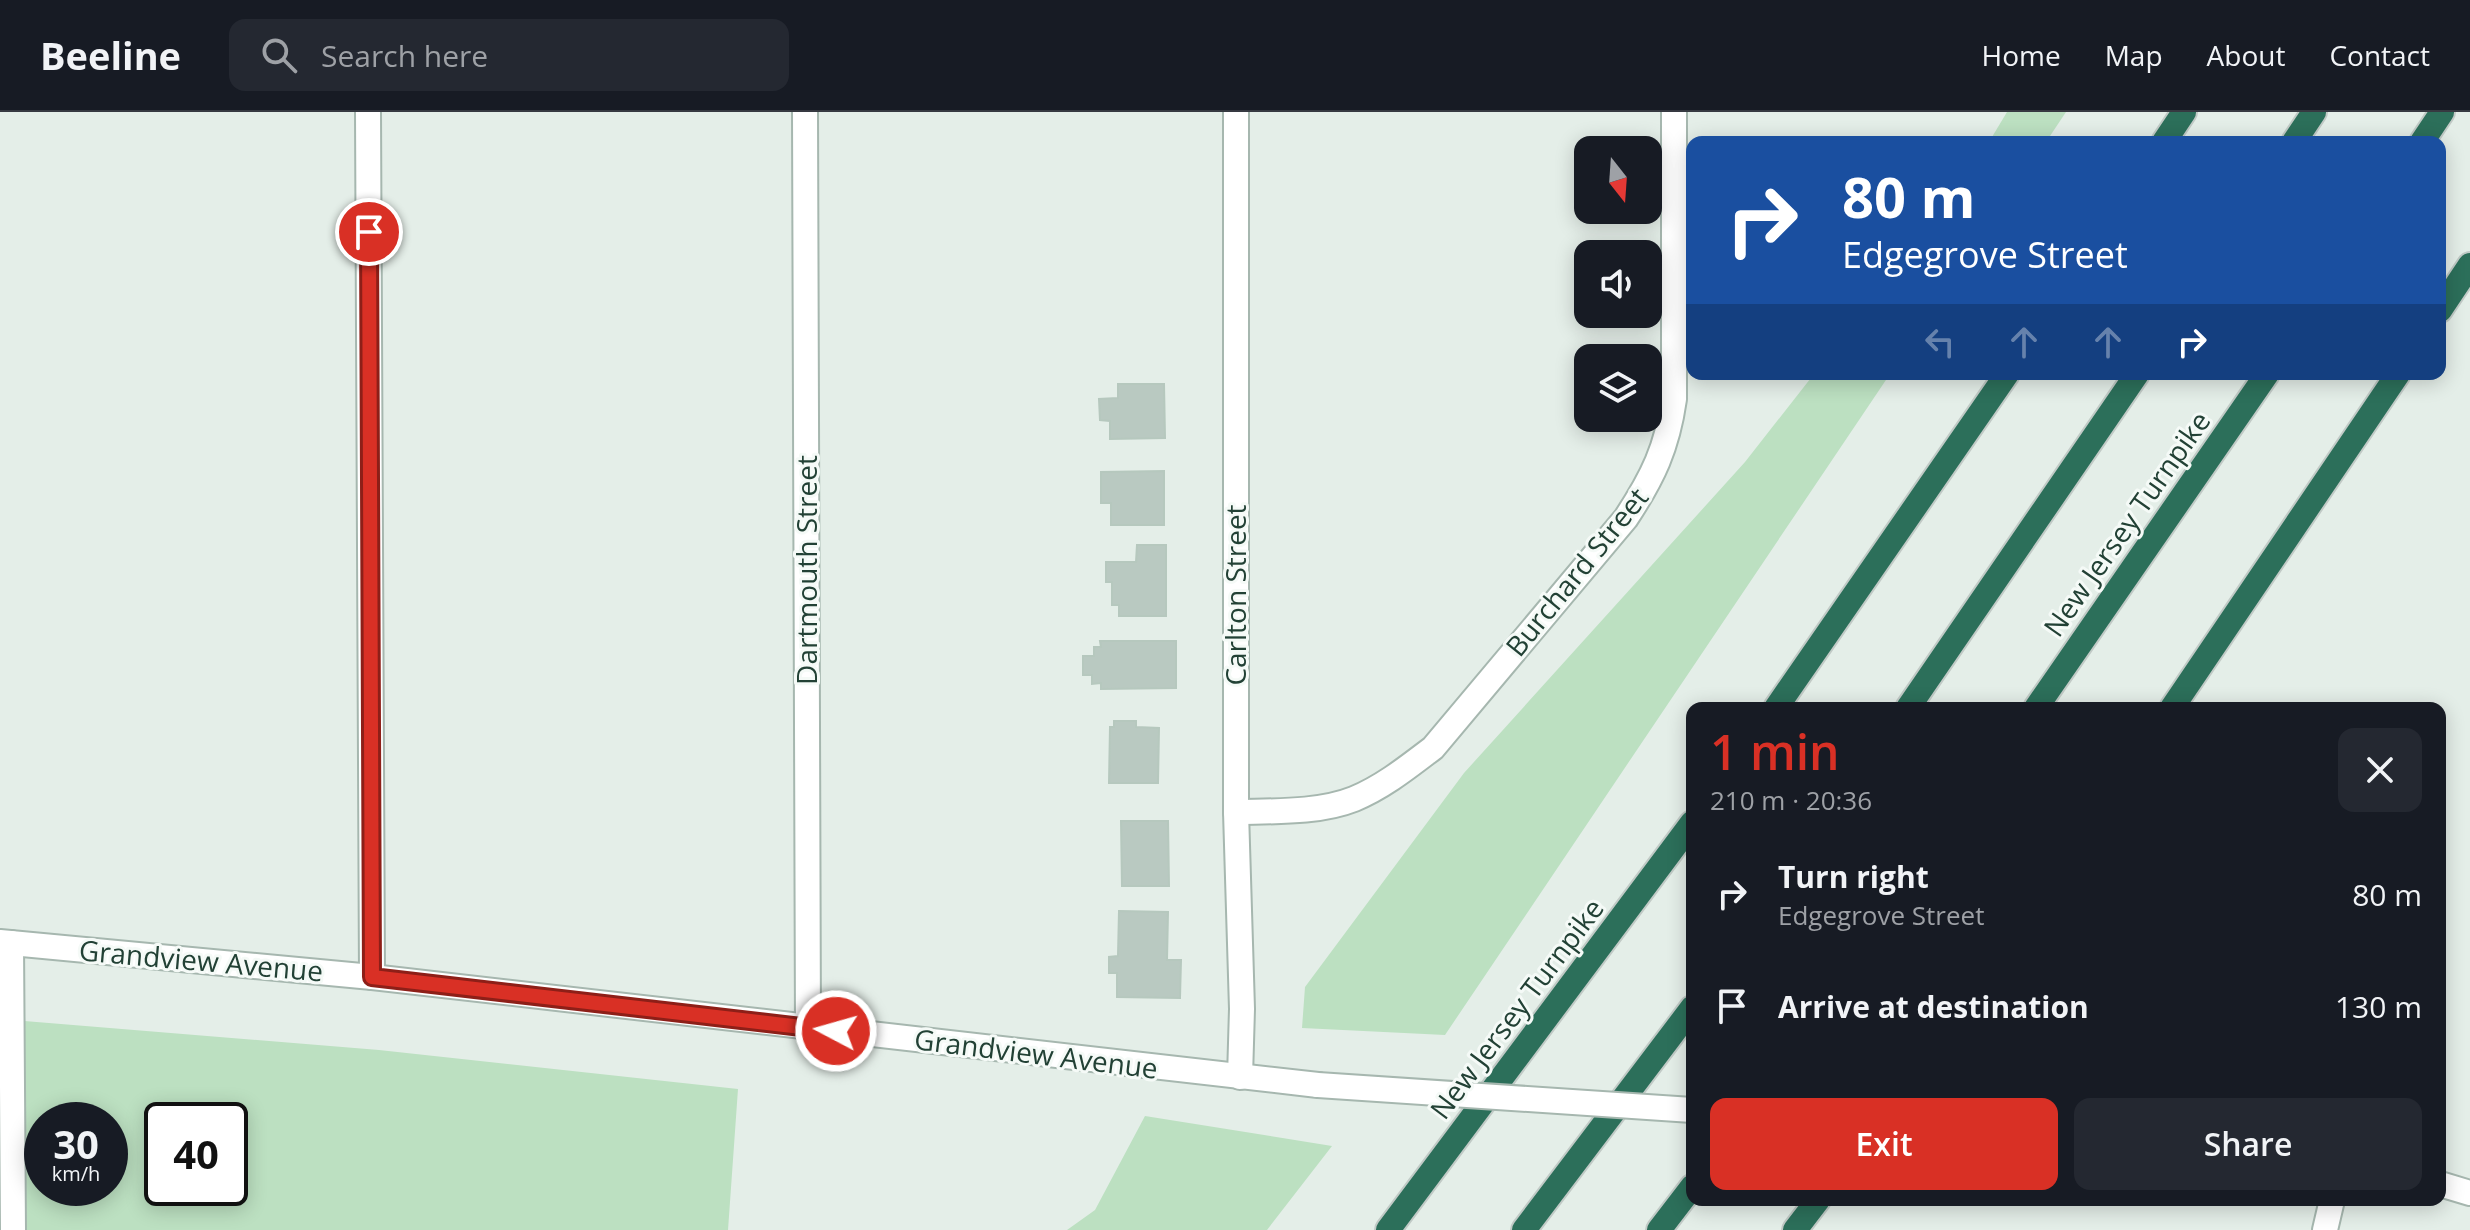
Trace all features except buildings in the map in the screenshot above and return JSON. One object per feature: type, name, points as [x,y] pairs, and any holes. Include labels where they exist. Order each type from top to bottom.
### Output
[{"type":"highway","points":[[2168,136],[2184,112]]},
{"type":"highway","points":[[2298,136],[2314,112]]},
{"type":"highway","points":[[2426,136],[2442,112]]},
{"type":"highway","points":[[2446,301],[2470,265]]},
{"type":"highway","points":[[1780,702],[2003,380]]},
{"type":"highway","points":[[1912,702],[2133,380]]},
{"type":"highway","name":"New Jersey Turnpike","points":[[2040,702],[2263,380]]},
{"type":"highway","points":[[2176,702],[2394,380]]},
{"type":"highway","name":"New Jersey Turnpike","points":[[1388,1230],[1686,831]]},
{"type":"highway","points":[[1524,1230],[1686,1016]]},
{"type":"highway","points":[[1659,1230],[1686,1195]]},
{"type":"highway","points":[[1795,1230],[1813,1206]]},
{"type":"street","points":[[368,112],[372,977]]},
{"type":"street","name":"Dartmouth Street","points":[[805,112],[808,1028]]},
{"type":"street","name":"Carlton Street","points":[[1236,112],[1236,812],[1242,1009],[1240,1077]]},
{"type":"street","name":"Burchard Street","points":[[1236,812],[1301,809],[1352,800],[1395,777],[1433,748],[1626,518],[1652,478],[1669,438],[1674,399],[1674,112]]},
{"type":"street","points":[[6,942],[13,1230]]},
{"type":"street","name":"Grandview Avenue","points":[[6,942],[372,977],[1318,1085],[1686,1110]]},
{"type":"street","points":[[2446,1186],[2470,1193]]},
{"type":"street","points":[[2325,1230],[2331,1206]]},
{"type":"green space","points":[[2007,112],[2066,112],[2050,136],[1993,136]]},
{"type":"green space","points":[[1809,380],[1886,380],[1445,1035],[1302,1028],[1305,987],[1464,773],[1745,462]]},
{"type":"green space","points":[[0,1019],[379,1050],[738,1089],[728,1230],[0,1230],[0,1192],[20,1186],[0,1110]]},
{"type":"green space","points":[[1145,1116],[1332,1146],[1267,1230],[1067,1230],[1095,1210]]},
{"type":"route","points":[[369,232],[372,977],[836,1031]]}]
